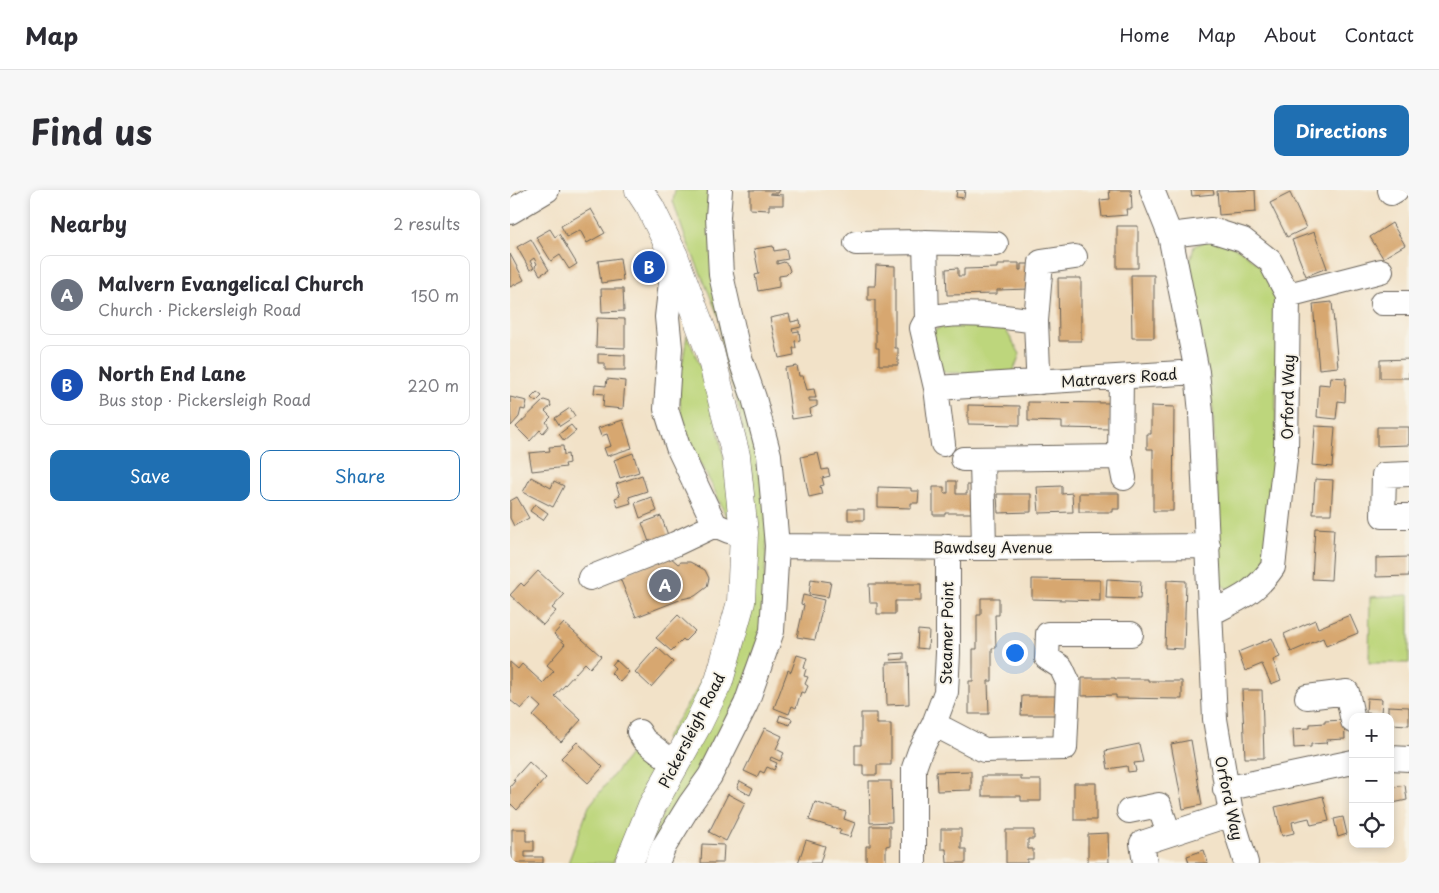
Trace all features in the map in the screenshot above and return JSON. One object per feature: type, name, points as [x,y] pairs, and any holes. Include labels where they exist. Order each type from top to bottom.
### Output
[{"type":"main road","name":"Pickersleigh Road","points":[[628,863],[652,806],[719,681],[741,602],[744,532],[736,456],[710,352],[674,256],[650,207],[639,190]]},
{"type":"street","points":[[510,212],[547,190]]},
{"type":"street","points":[[657,863],[663,848],[710,776],[746,704],[772,631],[777,546],[769,455],[754,398],[739,355],[721,275],[718,218],[720,190]]},
{"type":"street","name":"Orford Way","points":[[1152,190],[1170,235],[1197,372],[1208,546],[1215,719],[1231,814],[1246,863]]},
{"type":"street","points":[[1390,190],[1391,193],[1396,190]]},
{"type":"street","name":"Orford Way","points":[[1170,235],[1211,230],[1243,240],[1270,261],[1288,295],[1286,450],[1274,566],[1263,582],[1245,596],[1211,613]]},
{"type":"street","points":[[856,244],[925,242],[996,244]]},
{"type":"street","points":[[925,242],[927,319],[922,328],[936,388],[944,444]]},
{"type":"street","points":[[674,256],[667,317],[670,348],[666,409],[678,446],[715,525],[729,531],[744,532]]},
{"type":"street","name":"Matravers Road","points":[[1041,382],[1038,369],[1036,321],[1041,262],[1075,257]]},
{"type":"street","points":[[1288,295],[1382,271]]},
{"type":"street","points":[[1382,303],[1409,303]]},
{"type":"street","points":[[927,319],[938,315],[992,316],[1036,321]]},
{"type":"street","name":"Matravers Road","points":[[936,388],[1197,372]]},
{"type":"street","points":[[984,548],[972,460],[1122,467],[1121,377]]},
{"type":"street","points":[[1409,474],[1384,475],[1383,516],[1409,516]]},
{"type":"street","points":[[590,578],[675,544],[715,525]]},
{"type":"street","name":"Bawdsey Avenue","points":[[777,546],[948,546],[984,548],[1208,546]]},
{"type":"street","name":"Steamer Point","points":[[914,863],[914,768],[946,692],[948,546]]},
{"type":"street","points":[[934,724],[984,750],[1065,748],[1068,682],[1061,667],[1047,658],[1048,634],[1131,634]]},
{"type":"street","points":[[1307,697],[1347,692],[1351,713]]},
{"type":"street","points":[[639,732],[644,740],[675,764]]},
{"type":"street","points":[[1394,758],[1409,759]]},
{"type":"street","points":[[1226,789],[1349,763]]},
{"type":"street","points":[[663,788],[690,804]]},
{"type":"street","points":[[1129,811],[1159,805],[1169,834]]},
{"type":"street","points":[[1145,863],[1142,843],[1231,814]]},
{"type":"green space","points":[[675,190],[710,190],[769,511],[761,632],[740,695],[689,786],[649,863],[639,863],[664,811],[757,532],[752,475],[737,400],[723,357],[719,317],[684,234],[673,201]]},
{"type":"green space","points":[[1213,238],[1240,250],[1263,268],[1277,295],[1275,499],[1269,565],[1234,593],[1219,583],[1213,410],[1190,264],[1194,246]]},
{"type":"green space","points":[[1001,322],[1020,354],[1013,372],[947,373],[940,369],[931,332],[943,326]]},
{"type":"green space","points":[[687,335],[708,384],[733,498],[728,521],[713,487],[685,436],[681,418],[679,384]]},
{"type":"green space","points":[[1409,595],[1409,663],[1369,663],[1370,597]]},
{"type":"green space","points":[[723,634],[705,697],[676,748],[665,739],[696,691]]},
{"type":"green space","points":[[637,745],[661,765],[628,826],[613,863],[568,863],[589,806]]},
{"type":"building","points":[[750,190],[780,190],[778,193],[770,194],[783,195],[783,205],[769,205],[769,210],[750,209]]},
{"type":"building","points":[[957,190],[965,190],[964,198],[956,197]]},
{"type":"building","points":[[1109,190],[1131,190],[1132,209],[1126,209],[1127,215],[1102,217],[1100,200],[1110,199]]},
{"type":"building","points":[[1191,190],[1213,190],[1214,194],[1192,196]]},
{"type":"building","points":[[1255,190],[1256,212],[1219,215],[1217,191]]},
{"type":"building","points":[[1290,193],[1306,228],[1287,237],[1270,203]]},
{"type":"building","points":[[591,209],[605,233],[587,243],[580,230],[567,237],[561,226]]},
{"type":"building","points":[[1392,223],[1405,245],[1383,258],[1370,237]]},
{"type":"building","points":[[1117,226],[1138,226],[1138,268],[1117,268]]},
{"type":"building","points":[[550,229],[555,237],[559,234],[577,264],[569,269],[560,255],[551,261],[536,237]]},
{"type":"building","points":[[1314,232],[1327,268],[1306,276],[1292,240]]},
{"type":"building","points":[[531,239],[549,270],[540,275],[535,266],[537,264],[534,258],[530,261],[534,268],[530,270],[517,247]]},
{"type":"building","points":[[773,246],[774,251],[786,249],[788,259],[777,261],[777,264],[784,262],[788,265],[790,271],[786,275],[779,276],[779,287],[758,291],[755,275],[759,274],[754,249]]},
{"type":"building","points":[[510,254],[524,280],[510,287]]},
{"type":"building","points":[[620,258],[623,280],[601,283],[598,261]]},
{"type":"building","points":[[1004,263],[1019,263],[1019,270],[1021,270],[1021,264],[1030,264],[1030,289],[997,290],[997,294],[947,295],[946,269],[958,268],[958,276],[964,276],[964,269],[997,268],[997,265],[1004,265]]},
{"type":"building","points":[[876,265],[895,266],[895,348],[898,348],[898,365],[879,365],[879,348],[876,348],[875,300],[868,300],[868,286],[875,286]]},
{"type":"building","points":[[1131,275],[1154,275],[1154,338],[1132,338]]},
{"type":"building","points":[[1058,278],[1081,278],[1081,341],[1059,341]]},
{"type":"building","points":[[601,289],[623,289],[624,311],[602,312]]},
{"type":"building","points":[[1332,302],[1338,367],[1319,369],[1313,304]]},
{"type":"building","points":[[789,314],[791,322],[800,320],[801,327],[792,329],[793,332],[799,331],[800,340],[795,341],[794,355],[779,358],[770,318]]},
{"type":"building","points":[[597,318],[625,319],[625,348],[596,347]]},
{"type":"building","points":[[598,354],[625,355],[625,370],[605,370],[605,363],[598,363]]},
{"type":"building","points":[[1409,359],[1409,378],[1380,378],[1380,360]]},
{"type":"building","points":[[797,366],[799,376],[803,376],[807,390],[814,389],[816,398],[809,398],[809,401],[817,401],[817,406],[810,409],[811,416],[792,419],[785,368]]},
{"type":"building","points":[[1331,377],[1346,378],[1345,402],[1338,401],[1336,419],[1317,417],[1319,384],[1330,385]]},
{"type":"building","points":[[607,379],[625,381],[623,409],[603,407],[604,394],[594,393],[595,385],[606,386]]},
{"type":"building","points":[[537,392],[542,396],[536,402],[531,398]]},
{"type":"building","points":[[510,397],[527,401],[525,410],[521,409],[519,417],[511,426]]},
{"type":"building","points":[[544,400],[550,402],[551,406],[545,411],[551,417],[546,422],[549,426],[543,433],[540,430],[530,441],[516,427]]},
{"type":"building","points":[[1028,402],[1110,403],[1110,429],[1062,428],[1062,422],[1028,421]]},
{"type":"building","points":[[968,405],[1020,406],[1020,425],[968,424]]},
{"type":"building","points":[[1151,406],[1174,407],[1173,511],[1153,511],[1153,449],[1147,449],[1147,434],[1151,434]]},
{"type":"building","points":[[570,408],[575,416],[560,426],[555,418]]},
{"type":"building","points":[[623,420],[632,448],[607,456],[604,448],[611,446],[607,434],[601,436],[598,428]]},
{"type":"building","points":[[571,425],[576,431],[564,441],[559,434]]},
{"type":"building","points":[[1315,426],[1335,427],[1332,467],[1312,465]]},
{"type":"building","points":[[1377,427],[1409,427],[1409,445],[1377,446]]},
{"type":"building","points":[[563,446],[564,455],[568,454],[569,463],[565,464],[566,467],[532,471],[529,453],[550,451],[549,447]]},
{"type":"building","points":[[633,453],[639,472],[620,478],[614,460]]},
{"type":"building","points":[[818,453],[822,470],[828,469],[830,476],[822,478],[824,485],[820,486],[822,494],[809,497],[801,457]]},
{"type":"building","points":[[642,475],[647,491],[629,497],[631,503],[618,507],[615,498],[620,496],[616,484]]},
{"type":"building","points":[[531,477],[551,488],[554,481],[564,486],[553,507],[523,492]]},
{"type":"building","points":[[1315,479],[1333,480],[1331,514],[1313,514]]},
{"type":"building","points":[[948,481],[956,481],[956,494],[967,494],[967,485],[973,485],[973,513],[933,515],[933,487],[944,487],[944,493],[948,493]]},
{"type":"building","points":[[1062,486],[1062,494],[1072,493],[1073,512],[1039,513],[1037,487]]},
{"type":"building","points":[[878,487],[911,488],[911,491],[919,491],[918,503],[911,503],[911,508],[878,507]]},
{"type":"building","points":[[1079,493],[1119,493],[1119,509],[1113,509],[1113,512],[1079,512]]},
{"type":"building","points":[[997,494],[1031,494],[1031,512],[998,513]]},
{"type":"building","points":[[517,497],[529,518],[514,526],[510,518],[510,501]]},
{"type":"building","points":[[651,497],[657,511],[640,518],[635,503]]},
{"type":"building","points":[[535,504],[548,513],[543,520],[530,511]]},
{"type":"building","points":[[848,509],[864,509],[864,520],[848,520]]},
{"type":"building","points":[[661,516],[668,535],[649,542],[642,523]]},
{"type":"building","points":[[1315,528],[1334,529],[1331,580],[1312,579]]},
{"type":"building","points":[[669,556],[678,564],[690,562],[705,570],[709,578],[707,587],[695,596],[682,599],[636,617],[619,576]]},
{"type":"building","points":[[1409,557],[1409,576],[1376,577],[1376,558]]},
{"type":"building","points":[[538,571],[564,595],[552,608],[556,611],[543,625],[510,595],[521,583],[524,586]]},
{"type":"building","points":[[811,579],[831,582],[828,597],[809,594]]},
{"type":"building","points":[[1032,579],[1100,580],[1100,601],[1032,599]]},
{"type":"building","points":[[1107,579],[1141,581],[1140,599],[1106,598]]},
{"type":"building","points":[[1167,580],[1186,581],[1184,649],[1165,648]]},
{"type":"building","points":[[869,584],[921,584],[921,601],[895,601],[895,614],[877,614],[877,603],[870,603]]},
{"type":"building","points":[[803,595],[824,600],[815,640],[797,637],[804,605],[801,604]]},
{"type":"building","points":[[981,598],[999,598],[999,615],[995,615],[996,648],[992,648],[992,681],[988,681],[989,714],[969,714],[969,681],[973,681],[973,649],[977,649],[977,615],[981,615]]},
{"type":"building","points":[[678,615],[695,631],[685,641],[683,639],[671,651],[656,638]]},
{"type":"building","points":[[1350,615],[1358,633],[1326,646],[1323,638],[1291,652],[1284,634],[1315,620],[1318,628]]},
{"type":"building","points":[[564,623],[601,656],[590,668],[585,663],[555,696],[581,720],[561,742],[533,716],[541,707],[531,698],[521,709],[510,700],[510,662],[518,669],[522,664],[543,683],[554,671],[547,665],[565,644],[554,634]]},
{"type":"building","points":[[918,630],[929,631],[928,649],[917,648]]},
{"type":"building","points":[[1272,638],[1280,657],[1273,660],[1281,680],[1271,684],[1262,664],[1245,671],[1238,652]]},
{"type":"building","points":[[657,647],[673,662],[651,687],[635,672]]},
{"type":"building","points":[[904,653],[904,659],[891,660],[890,654]]},
{"type":"building","points":[[797,655],[807,658],[804,676],[808,677],[805,684],[808,686],[805,693],[801,692],[796,708],[792,706],[789,714],[774,708],[788,670],[791,672]]},
{"type":"building","points":[[616,660],[629,672],[620,682],[611,673],[615,668],[612,665]]},
{"type":"building","points":[[908,662],[909,704],[887,705],[886,663]]},
{"type":"building","points":[[1082,678],[1182,681],[1182,699],[1116,698],[1116,695],[1082,696]]},
{"type":"building","points":[[1242,690],[1262,690],[1264,758],[1245,758]]},
{"type":"building","points":[[1022,696],[1056,696],[1056,715],[1021,715]]},
{"type":"building","points":[[1367,698],[1382,699],[1381,713],[1366,713]]},
{"type":"building","points":[[1388,706],[1409,707],[1409,725],[1394,724],[1394,713],[1388,713]]},
{"type":"building","points":[[861,713],[877,713],[877,724],[891,724],[891,765],[877,765],[877,775],[863,775],[863,765],[855,765],[855,745],[861,745]]},
{"type":"building","points":[[780,715],[792,719],[790,725],[778,721]]},
{"type":"building","points":[[1344,720],[1345,739],[1326,740],[1327,743],[1311,744],[1311,747],[1294,748],[1293,729],[1310,728],[1310,724],[1325,723],[1325,721]]},
{"type":"building","points":[[765,728],[782,736],[776,749],[784,753],[780,761],[771,757],[770,760],[777,763],[774,770],[767,767],[764,773],[760,771],[757,777],[744,771]]},
{"type":"building","points":[[1191,740],[1202,805],[1183,809],[1171,744]]},
{"type":"building","points":[[577,742],[603,767],[588,783],[561,758]]},
{"type":"building","points":[[1139,744],[1143,762],[1134,763],[1136,771],[1128,772],[1127,766],[1108,769],[1105,751]]},
{"type":"building","points":[[529,762],[546,778],[517,810],[511,804],[510,806],[510,787],[515,781],[513,780]]},
{"type":"building","points":[[971,771],[971,790],[937,791],[936,772]]},
{"type":"building","points":[[982,776],[1021,776],[1021,780],[1041,780],[1041,801],[1021,801],[1021,796],[982,796]]},
{"type":"building","points":[[740,781],[753,788],[750,795],[737,788]]},
{"type":"building","points":[[869,781],[891,781],[892,822],[870,823]]},
{"type":"building","points":[[1074,783],[1096,783],[1096,820],[1074,820]]},
{"type":"building","points":[[1405,785],[1407,800],[1394,803],[1394,787]]},
{"type":"building","points":[[728,794],[745,803],[726,841],[709,832]]},
{"type":"building","points":[[1323,796],[1329,821],[1311,825],[1309,818],[1292,822],[1294,833],[1282,836],[1275,807]]},
{"type":"building","points":[[815,802],[846,812],[844,819],[855,823],[850,837],[839,834],[841,830],[809,820]]},
{"type":"building","points":[[1343,817],[1347,834],[1338,837],[1334,819]]},
{"type":"building","points":[[870,826],[890,826],[890,845],[886,846],[886,863],[866,863],[866,846],[870,846]]},
{"type":"building","points":[[512,829],[526,829],[526,841],[534,841],[534,851],[525,851],[525,857],[543,857],[543,863],[512,863]]},
{"type":"building","points":[[941,829],[961,829],[961,849],[966,849],[966,863],[947,863],[946,849],[941,849]]},
{"type":"building","points":[[1006,830],[1034,830],[1034,839],[1028,839],[1028,849],[1033,849],[1033,859],[1027,859],[1027,863],[1006,863]]},
{"type":"building","points":[[1108,833],[1109,863],[1088,863],[1088,834]]},
{"type":"building","points":[[806,840],[825,846],[820,863],[798,863]]},
{"type":"building","points":[[702,844],[724,845],[723,863],[701,863]]},
{"type":"building","points":[[1204,850],[1208,863],[1189,863],[1187,856]]},
{"type":"place","name":"North End Lane","points":[[649,267]]},
{"type":"place","name":"Malvern Evangelical Church","points":[[665,585]]}]
